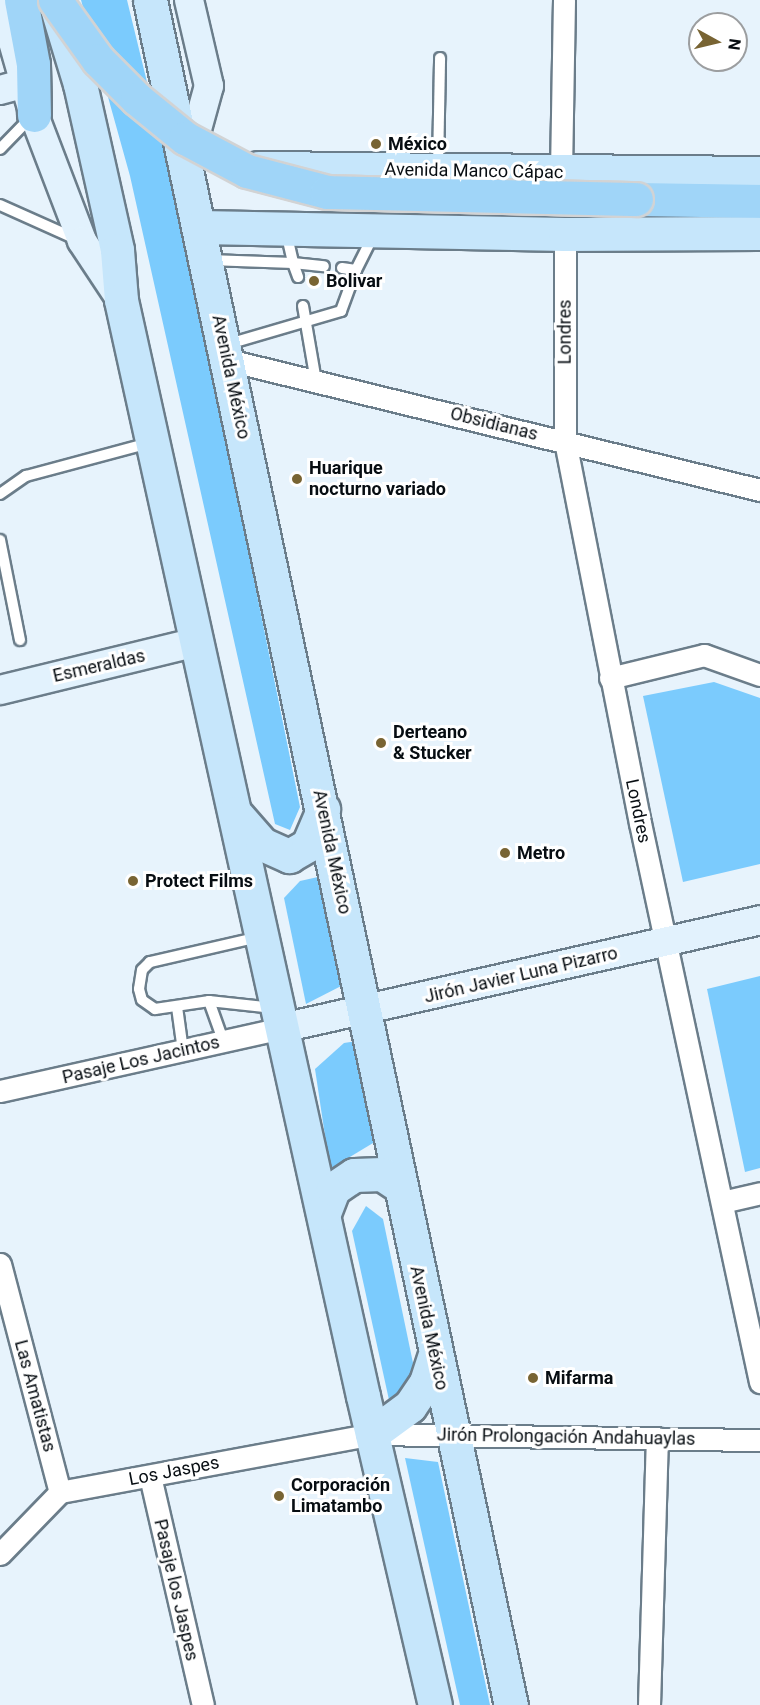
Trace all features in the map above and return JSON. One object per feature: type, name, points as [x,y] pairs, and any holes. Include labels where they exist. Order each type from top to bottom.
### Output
[{"type":"highway","points":[[21,0],[33,64],[34,115]]},
{"type":"highway","points":[[55,0],[98,60],[144,105],[185,138],[248,171],[327,192],[760,201]]},
{"type":"main road","points":[[55,0],[80,84],[117,250],[121,300],[372,1434],[435,1705]]},
{"type":"main road","name":"Avenida México","points":[[150,0],[323,809],[451,1435],[511,1705]]},
{"type":"main road","name":"Avenida Manco Cápac","points":[[187,167],[760,173]]},
{"type":"main road","points":[[200,226],[565,234],[760,233]]},
{"type":"main road","points":[[234,812],[262,844],[289,856],[308,845],[323,809]]},
{"type":"main road","points":[[324,1213],[333,1190],[354,1175],[382,1174],[400,1186]]},
{"type":"main road","points":[[372,1434],[410,1406],[426,1382],[435,1354]]},
{"type":"street","points":[[1,0],[13,87],[34,115],[82,241],[121,300]]},
{"type":"street","points":[[187,167],[209,86],[189,0]]},
{"type":"street","points":[[561,172],[564,0]]},
{"type":"street","name":"Londres","points":[[565,234],[565,441],[610,678],[760,1382]]},
{"type":"street","name":"Obsidianas","points":[[226,352],[316,381],[760,490]]},
{"type":"street","name":"Esmeraldas","points":[[0,690],[197,642]]},
{"type":"street","points":[[610,678],[704,655],[760,675]]},
{"type":"street","name":"Jirón Javier Luna Pizarro","points":[[280,1018],[365,1010],[760,920]]},
{"type":"street","name":"Pasaje Los Jacintos","points":[[0,1091],[183,1051],[223,1040],[280,1018]]},
{"type":"street","points":[[722,1202],[760,1193]]},
{"type":"street","name":"Las Amatistas","points":[[0,1264],[60,1492]]},
{"type":"street","name":"Jirón Prolongación Andahuaylas","points":[[372,1434],[760,1440]]},
{"type":"street","name":"Los Jaspes","points":[[60,1492],[372,1434]]},
{"type":"street","points":[[649,1705],[657,1438]]},
{"type":"street","name":"Pasaje los Jaspes","points":[[150,1476],[203,1705]]},
{"type":"street","points":[[0,1554],[60,1492]]},
{"type":"lane","points":[[438,170],[440,58]]},
{"type":"lane","points":[[0,149],[34,115]]},
{"type":"lane","points":[[4,204],[82,241]]},
{"type":"lane","points":[[285,228],[298,277]]},
{"type":"lane","points":[[226,352],[305,321],[341,311],[356,270],[375,231]]},
{"type":"lane","points":[[207,260],[324,266]]},
{"type":"lane","points":[[342,268],[356,270]]},
{"type":"lane","points":[[303,306],[316,381]]},
{"type":"lane","points":[[0,494],[26,476],[153,442]]},
{"type":"lane","points":[[0,540],[20,640]]},
{"type":"lane","points":[[262,936],[144,966],[139,979],[142,1000],[155,1009],[209,1001],[280,1018]]},
{"type":"lane","points":[[209,1001],[223,1040]]},
{"type":"lane","points":[[177,1006],[183,1051]]},
{"type":"shaded area","points":[[81,0],[127,0],[185,238],[300,807],[290,830],[275,824],[130,176]]},
{"type":"shaded area","points":[[714,682],[760,698],[760,864],[683,882],[643,696]]},
{"type":"shaded area","points":[[327,875],[347,983],[306,1004],[284,898],[300,881]]},
{"type":"shaded area","points":[[760,976],[760,1168],[745,1172],[707,989]]},
{"type":"shaded area","points":[[357,1041],[378,1140],[330,1169],[315,1069],[344,1043]]},
{"type":"shaded area","points":[[366,1206],[383,1219],[413,1363],[410,1387],[391,1409],[352,1231]]},
{"type":"shaded area","points":[[405,1458],[438,1462],[490,1705],[460,1705]]},
{"type":"place","name":"México","points":[[376,144]]},
{"type":"place","name":"Bolivar","points":[[314,281]]},
{"type":"place","name":"Huarique nocturno variado","points":[[297,479]]},
{"type":"place","name":"Derteano & Stucker","points":[[381,743]]},
{"type":"place","name":"Metro","points":[[505,853]]},
{"type":"place","name":"Protect Films","points":[[133,881]]},
{"type":"place","name":"Mifarma","points":[[533,1378]]},
{"type":"place","name":"Corporación Limatambo","points":[[279,1496]]}]
